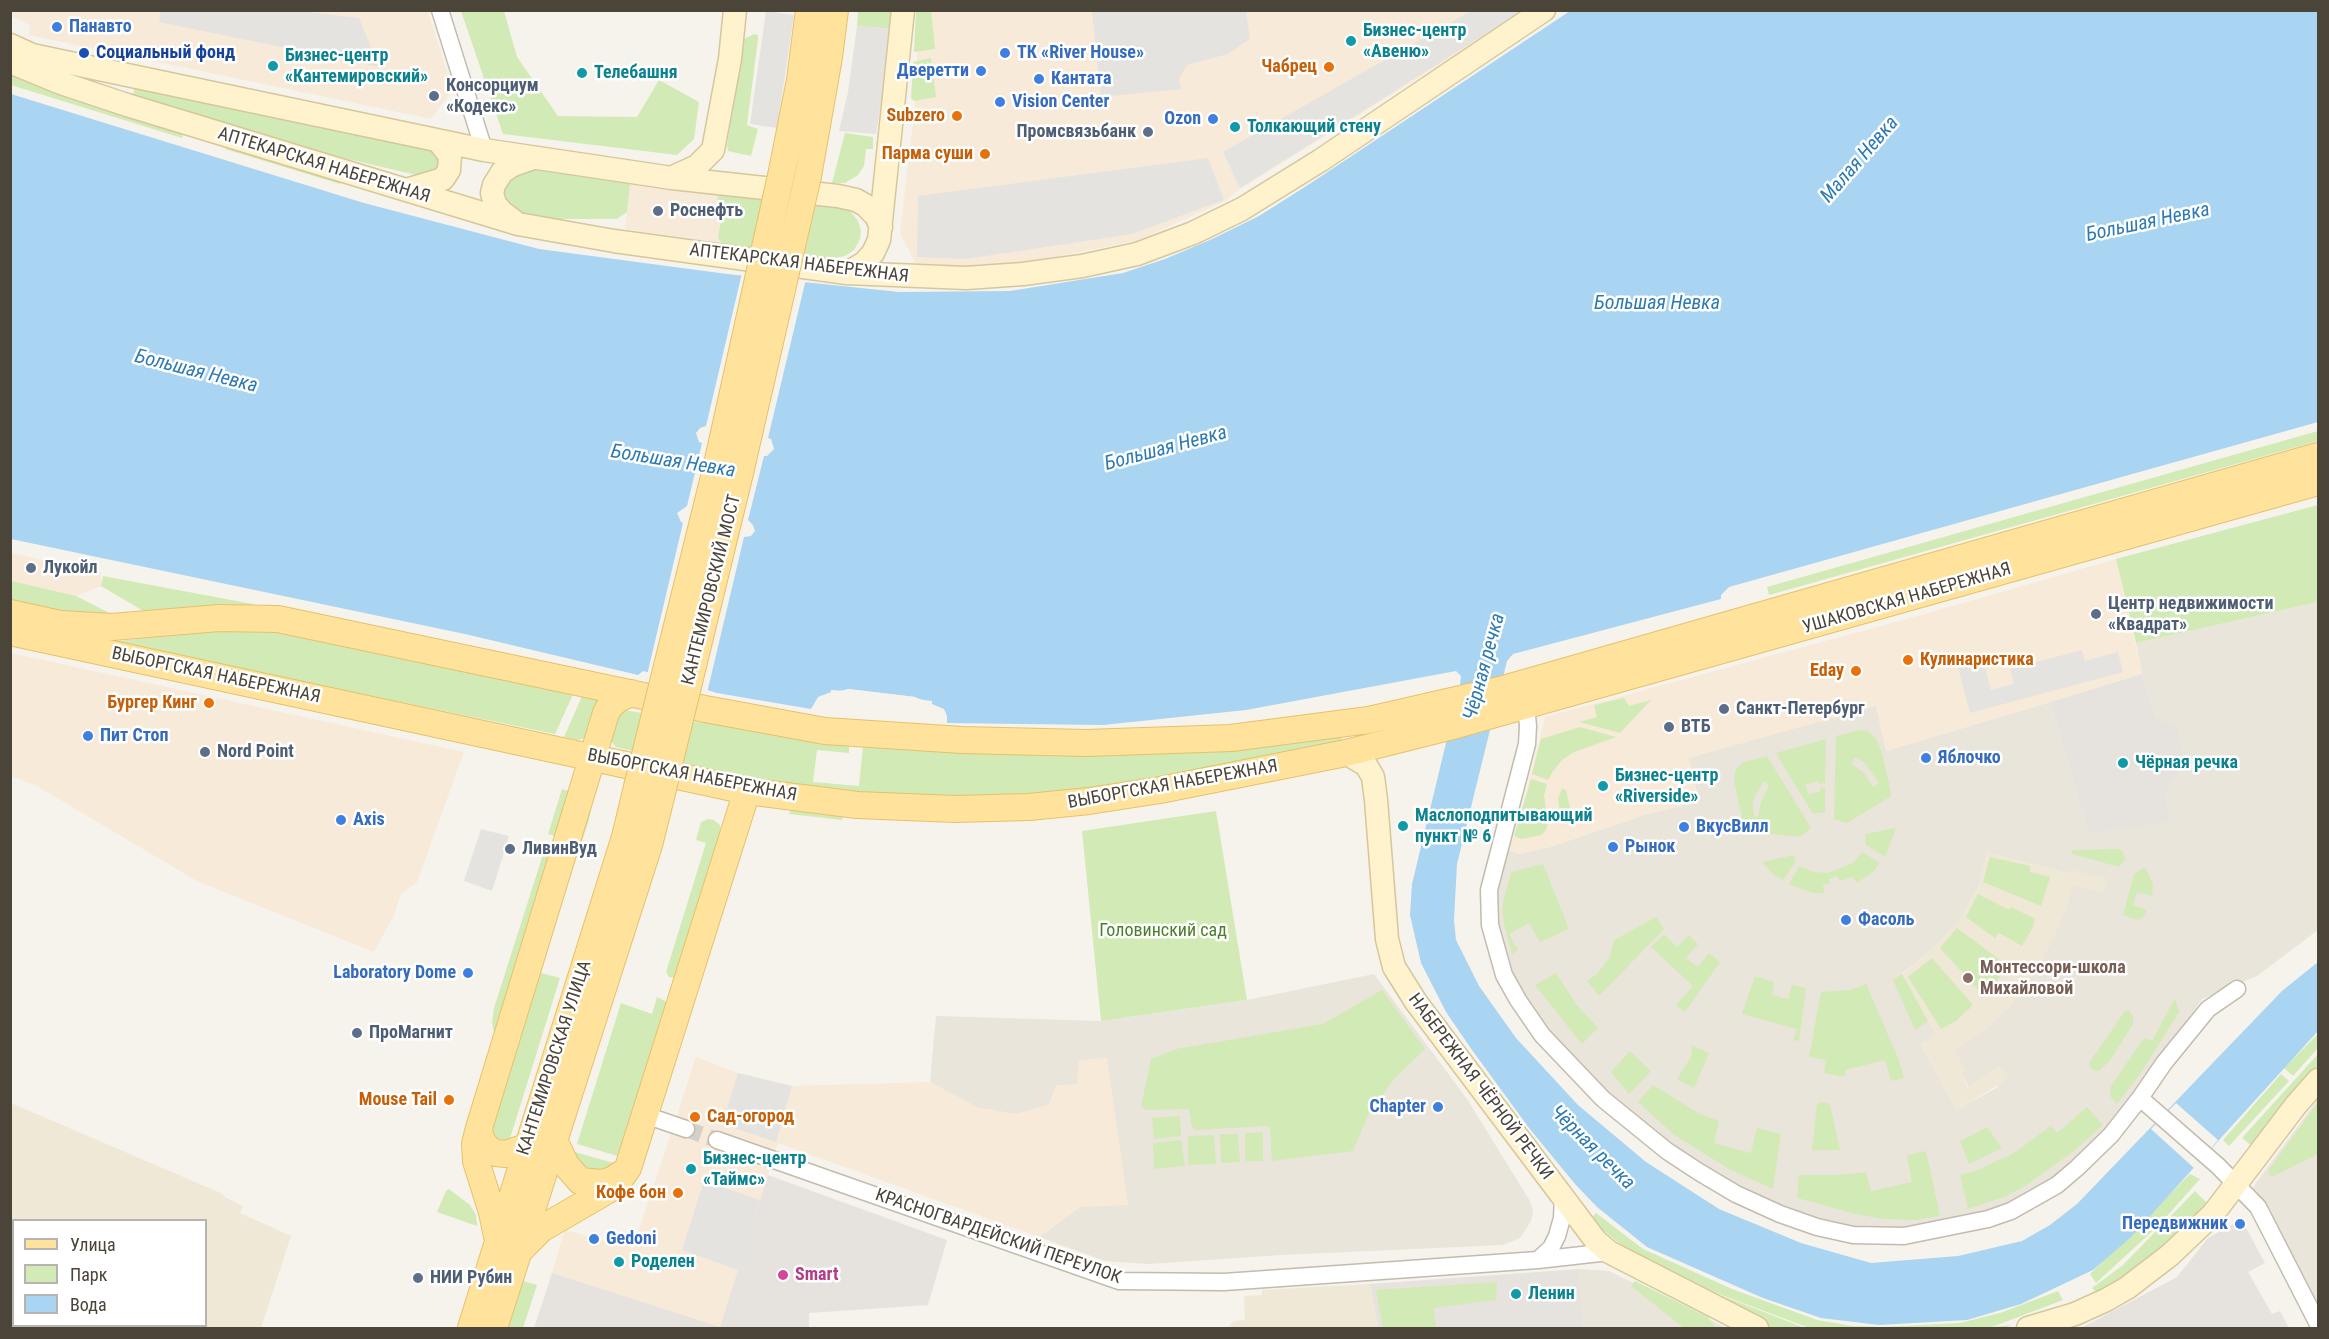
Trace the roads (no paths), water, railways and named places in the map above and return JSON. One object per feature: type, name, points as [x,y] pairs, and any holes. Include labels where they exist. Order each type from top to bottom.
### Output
[{"type":"main road","name":"КАНТЕМИРОВСКИЙ МОСТ","points":[[650,790],[716,469],[782,171],[800,80],[808,10]]},
{"type":"main road","name":"КАНТЕМИРОВСКИЙ МОСТ","points":[[650,790],[742,462],[808,176],[835,10]]},
{"type":"main road","name":"УШАКОВСКАЯ НАБЕРЕЖНАЯ","points":[[1497,703],[2319,456]]},
{"type":"main road","name":"УШАКОВСКАЯ НАБЕРЕЖНАЯ","points":[[1497,703],[1526,706],[2319,482]]},
{"type":"main road","points":[[2262,498],[2319,489]]},
{"type":"main road","name":"ВЫБОРГСКАЯ НАБЕРЕЖНАЯ","points":[[10,613],[60,624],[112,627],[219,618],[278,619],[825,731],[962,740],[1086,743],[1231,738],[1369,720],[1455,702],[1497,703]]},
{"type":"main road","name":"ВЫБОРГСКАЯ НАБЕРЕЖНАЯ","points":[[10,632],[747,791],[857,805],[955,809],[1029,807],[1160,790],[1346,753],[1449,727],[1497,703]]},
{"type":"main road","points":[[631,693],[610,706],[592,756],[479,1128],[476,1161],[492,1212],[508,1247],[615,1186],[628,1168],[747,791]]},
{"type":"main road","name":"КАНТЕМИРОВСКАЯ УЛИЦА","points":[[471,1329],[555,1142],[648,844],[650,790]]},
{"type":"main road","name":"КАНТЕМИРОВСКАЯ УЛИЦА","points":[[494,1329],[526,1147],[625,837],[650,790]]},
{"type":"main road","points":[[479,1128],[481,1139],[487,1148],[496,1153],[506,1154],[526,1147]]},
{"type":"main road","points":[[555,1142],[566,1165],[580,1180],[602,1183],[612,1180],[628,1168]]},
{"type":"street","points":[[440,10],[484,150],[492,194],[498,209],[518,224]]},
{"type":"street","points":[[672,178],[697,166],[713,150],[730,59],[735,10]]},
{"type":"street","points":[[847,273],[864,263],[873,253],[881,227],[903,10]]},
{"type":"street","name":"АПТЕКАРСКАЯ НАБЕРЕЖНАЯ","points":[[10,62],[61,83],[127,105],[518,224],[614,241],[847,273],[966,278],[1023,274],[1082,266],[1137,254],[1193,233],[1242,209],[1321,160],[1544,10]]},
{"type":"street","points":[[10,45],[32,55],[439,142],[672,178],[838,196],[856,200],[865,205],[876,216],[881,227]]},
{"type":"street","points":[[127,105],[121,96],[120,89],[134,76]]},
{"type":"street","points":[[439,142],[447,151],[451,163],[443,179]]},
{"type":"street","points":[[404,190],[443,179],[484,150]]},
{"type":"street","points":[[713,150],[726,169],[742,185]]},
{"type":"street","points":[[492,194],[495,181],[502,172],[511,165],[535,157]]},
{"type":"street","points":[[838,196],[867,185],[885,170]]},
{"type":"street","points":[[1526,706],[1527,744],[1489,890],[1490,925],[1504,975],[1542,1035],[1603,1099],[1667,1151],[1699,1172],[1736,1194],[1780,1214],[1817,1227],[1854,1235],[1904,1236],[1946,1229],[2011,1211],[2057,1185],[2111,1135],[2164,1063],[2208,1009],[2237,989]]},
{"type":"street","name":"НАБЕРЕЖНАЯ ЧЁРНОЙ РЕЧКИ","points":[[1346,753],[1366,765],[1375,786],[1383,914],[1387,939],[1396,971],[1416,1002],[1596,1241],[1609,1252],[1757,1329]]},
{"type":"street","points":[[2028,1329],[2075,1314],[2127,1288],[2170,1255],[2236,1186],[2296,1105],[2319,1080]]},
{"type":"street","points":[[2140,1098],[2206,1154],[2259,1208],[2319,1324]]},
{"type":"street","points":[[645,1115],[686,1129]]},
{"type":"street","name":"КРАСНОГВАРДЕЙСКИЙ ПЕРЕУЛОК","points":[[717,1140],[1119,1281],[1224,1282],[1538,1260],[1609,1252]]},
{"type":"street","points":[[1538,1260],[1551,1248],[1557,1236],[1562,1218],[1563,1197]]},
{"type":"water","name":"Большая Невка","points":[[1570,11],[2318,11],[2318,422],[1729,587],[1721,595],[1721,599],[1513,654],[1507,661],[1457,864],[1454,920],[1456,940],[1479,986],[1516,1038],[1578,1105],[1646,1162],[1719,1209],[1801,1243],[1871,1263],[1958,1256],[2022,1241],[2050,1225],[2077,1204],[2282,991],[2318,962],[2318,1031],[2131,1237],[2093,1270],[2021,1304],[1967,1320],[1879,1325],[1821,1318],[1763,1298],[1647,1247],[1597,1207],[1575,1184],[1529,1128],[1472,1050],[1446,1012],[1421,963],[1410,915],[1412,884],[1460,685],[1461,676],[1456,671],[1246,710],[1103,725],[947,723],[944,709],[932,704],[932,701],[915,697],[848,689],[845,691],[831,690],[818,697],[811,709],[717,693],[704,689],[702,685],[643,671],[638,675],[465,634],[11,539],[11,94],[364,203],[539,249],[727,274],[899,292],[1010,291],[1123,273],[1165,259],[1259,216]]},
{"type":"tunnel","points":[[686,1129],[717,1140]]},
{"type":"place","name":"Панавто","points":[[57,27]]},
{"type":"place","name":"Бизнес-центр «Авеню»","points":[[1351,41]]},
{"type":"place","name":"Социальный фонд","points":[[84,53]]},
{"type":"place","name":"ТК «River House»","points":[[1005,53]]},
{"type":"place","name":"Бизнес-центр «Кантемировский»","points":[[273,66]]},
{"type":"place","name":"Чабрец","points":[[1329,67]]},
{"type":"place","name":"Дверетти","points":[[981,71]]},
{"type":"place","name":"Телебашня","points":[[582,73]]},
{"type":"place","name":"Кантата","points":[[1039,79]]},
{"type":"place","name":"Консорциум «Кодекс»","points":[[434,96]]},
{"type":"place","name":"Vision Center","points":[[1000,102]]},
{"type":"place","name":"Subzero","points":[[957,116]]},
{"type":"place","name":"Ozon","points":[[1213,119]]},
{"type":"place","name":"Толкающий стену","points":[[1235,127]]},
{"type":"place","name":"Промсвязьбанк","points":[[1148,132]]},
{"type":"place","name":"Парма суши","points":[[985,154]]},
{"type":"place","name":"Роснефть","points":[[658,211]]},
{"type":"place","name":"Лукойл","points":[[31,568]]},
{"type":"place","name":"Центр недвижимости «Квадрат»","points":[[2096,614]]},
{"type":"place","name":"Кулинаристика","points":[[1908,660]]},
{"type":"place","name":"Eday","points":[[1856,671]]},
{"type":"place","name":"Бургер Кинг","points":[[209,703]]},
{"type":"place","name":"Санкт-Петербург","points":[[1724,709]]},
{"type":"place","name":"ВТБ","points":[[1669,727]]},
{"type":"place","name":"Пит Стоп","points":[[88,736]]},
{"type":"place","name":"Nord Point","points":[[205,752]]},
{"type":"place","name":"Яблочко","points":[[1926,758]]},
{"type":"place","name":"Чёрная речка","points":[[2123,763]]},
{"type":"place","name":"Бизнес-центр «Riverside»","points":[[1603,786]]},
{"type":"place","name":"Axis","points":[[341,820]]},
{"type":"place","name":"Маслоподпитывающий пункт № 6","points":[[1403,826]]},
{"type":"place","name":"ВкусВилл","points":[[1684,827]]},
{"type":"place","name":"Рынок","points":[[1613,847]]},
{"type":"place","name":"ЛивинВуд","points":[[510,849]]},
{"type":"place","name":"Фасоль","points":[[1846,920]]},
{"type":"place","name":"Laboratory Dome","points":[[468,973]]},
{"type":"place","name":"Монтессори-школа Михайловой","points":[[1968,978]]},
{"type":"place","name":"ПроМагнит","points":[[357,1033]]},
{"type":"place","name":"Mouse Tail","points":[[449,1100]]},
{"type":"place","name":"Chapter","points":[[1438,1107]]},
{"type":"place","name":"Сад-огород","points":[[695,1117]]},
{"type":"place","name":"Бизнес-центр «Таймс»","points":[[691,1169]]},
{"type":"place","name":"Кофе бон","points":[[678,1193]]},
{"type":"place","name":"Передвижник","points":[[2240,1224]]},
{"type":"place","name":"Gedoni","points":[[594,1239]]},
{"type":"place","name":"Роделен","points":[[619,1262]]},
{"type":"place","name":"Smart","points":[[783,1275]]},
{"type":"place","name":"НИИ Рубин","points":[[418,1278]]},
{"type":"place","name":"Ленин","points":[[1516,1294]]},
{"type":"water label","name":"Малая Невка","points":[[1860,160]]},
{"type":"park label","name":"Головинский сад","points":[[1163,931]]}]
